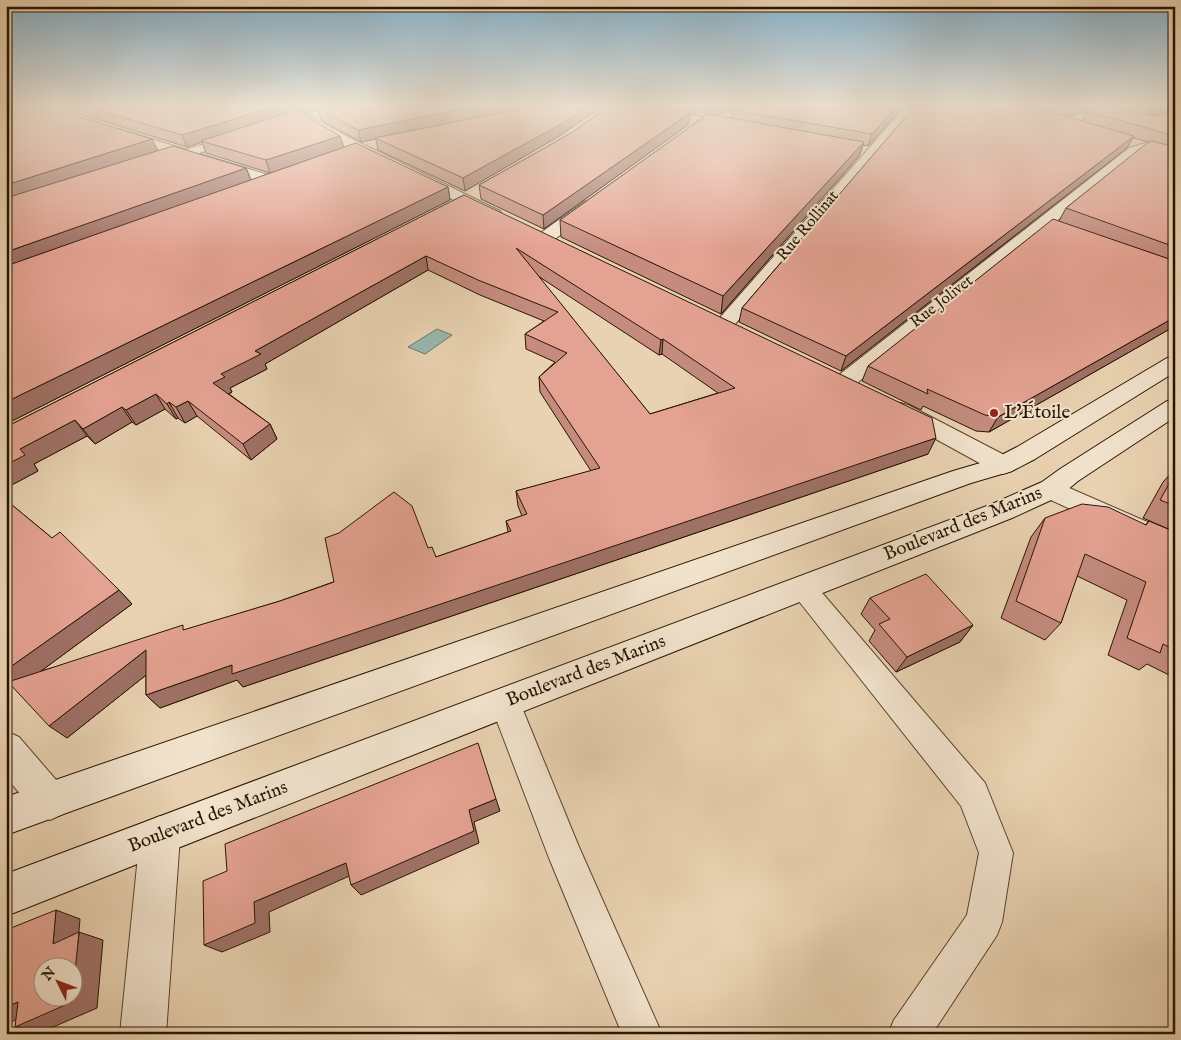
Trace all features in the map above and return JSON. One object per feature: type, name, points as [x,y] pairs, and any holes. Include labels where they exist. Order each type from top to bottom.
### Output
[{"type":"street","points":[[150,160],[175,155]]},
{"type":"street","points":[[187,155],[270,180]]},
{"type":"street","points":[[386,155],[471,197],[509,221]]},
{"type":"street","name":"Rue Rollinat","points":[[724,325],[863,155]]},
{"type":"street","name":"Rue Jolivet","points":[[826,375],[851,387],[1043,223],[1130,155]]},
{"type":"street","points":[[243,190],[288,174]]},
{"type":"street","points":[[545,238],[603,196]]},
{"type":"street","points":[[444,211],[471,197]]},
{"type":"street","points":[[1043,223],[1060,229]]},
{"type":"street","points":[[527,229],[563,247]]},
{"type":"street","points":[[706,316],[741,333]]},
{"type":"street","points":[[6,816],[962,477],[1003,465],[1175,363]]},
{"type":"street","name":"Boulevard des Marins","points":[[884,403],[1051,488]]},
{"type":"street","points":[[1175,406],[1051,488],[1175,546]]},
{"type":"street","name":"Boulevard des Marins","points":[[6,895],[803,588],[1002,510],[1051,488]]},
{"type":"street","points":[[6,749],[50,801]]},
{"type":"street","points":[[143,1034],[160,836]]},
{"type":"lane","points":[[803,588],[973,795],[996,853],[984,922],[908,1034]]},
{"type":"lane","points":[[505,703],[566,858],[642,1034]]},
{"type":"water","points":[[437,329],[452,335],[425,354],[408,347]]},
{"type":"building","points":[[6,155],[103,155],[6,185]]},
{"type":"building","points":[[146,155],[201,155],[246,168],[6,252],[6,198]]},
{"type":"building","points":[[247,155],[283,155],[266,160]]},
{"type":"building","points":[[323,155],[380,155],[448,187],[6,402],[6,266]]},
{"type":"building","points":[[411,155],[506,155],[463,178]]},
{"type":"building","points":[[533,155],[630,155],[543,215],[479,185]]},
{"type":"building","points":[[651,155],[853,155],[723,296],[560,220]]},
{"type":"building","points":[[873,155],[1110,155],[846,356],[742,308]]},
{"type":"building","points":[[1133,155],[1175,155],[1175,247],[1066,208]]},
{"type":"building","points":[[464,195],[932,418],[936,438],[232,674],[232,665],[146,695],[146,650],[49,726],[8,682],[183,625],[183,630],[280,601],[334,582],[325,538],[339,533],[394,492],[412,506],[428,548],[432,547],[436,557],[511,531],[506,521],[527,514],[516,491],[600,468],[539,377],[567,353],[525,334],[558,312],[478,280],[426,256],[255,351],[261,354],[221,374],[225,377],[213,383],[270,424],[243,444],[188,401],[176,407],[169,402],[167,404],[156,394],[126,410],[122,407],[83,429],[75,420],[20,449],[25,455],[6,465],[6,427]],"holes":[[[516,248],[661,340],[663,339],[735,388],[650,414]]]},
{"type":"building","points":[[1053,219],[1175,261],[1175,317],[998,417],[985,415],[927,389],[928,394],[868,366]]},
{"type":"building","points":[[1175,473],[1175,506],[1160,500]]},
{"type":"building","points":[[6,500],[52,538],[60,532],[119,590],[6,670]]},
{"type":"building","points":[[1082,504],[1108,507],[1146,525],[1149,521],[1175,532],[1175,650],[1163,644],[1160,653],[1127,638],[1146,582],[1085,554],[1061,623],[1016,601],[1045,518]]},
{"type":"building","points":[[926,574],[973,625],[907,657],[879,624],[890,619],[870,598]]},
{"type":"building","points":[[478,743],[496,799],[469,810],[474,831],[351,885],[346,863],[254,902],[255,923],[204,945],[203,881],[227,871],[225,844]]},
{"type":"building","points":[[56,910],[53,944],[79,932],[76,958],[32,958],[32,1008],[58,1008],[15,1027],[18,1002],[6,1007],[6,930]]},
{"type":"place","name":"L'Étoile","points":[[994,413]]}]
